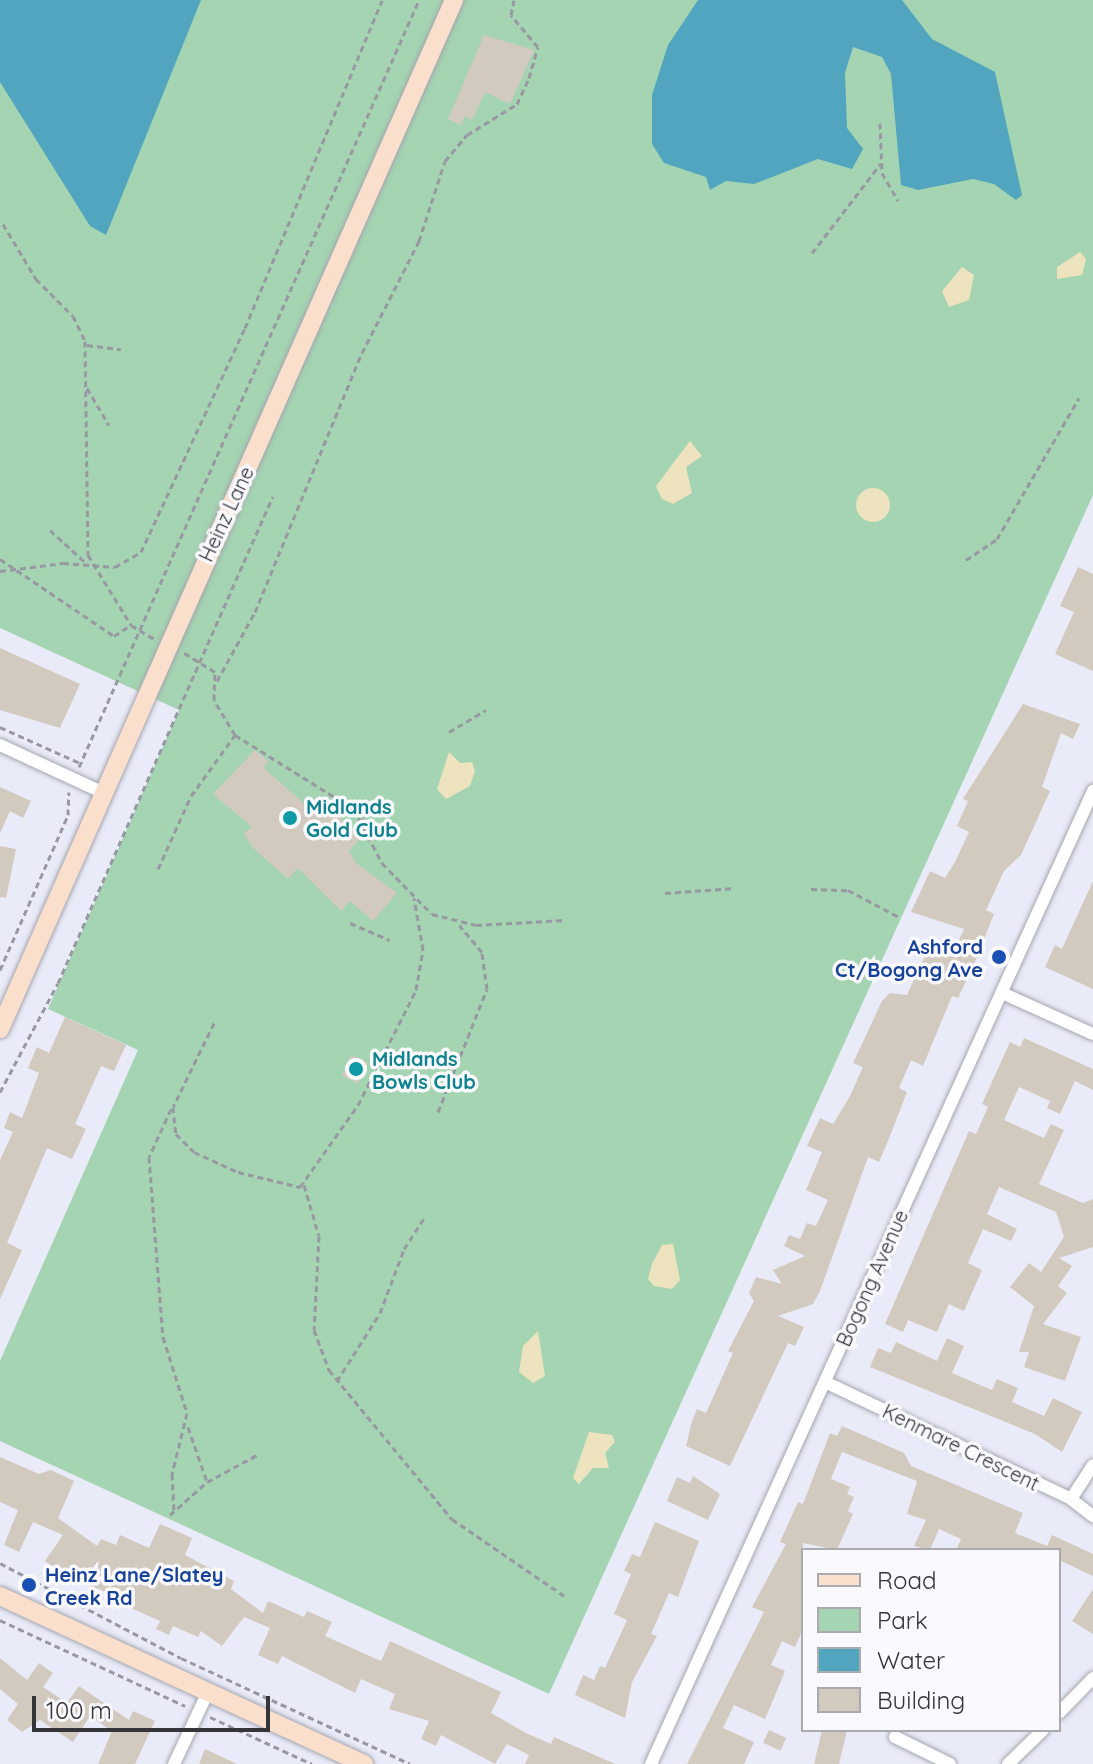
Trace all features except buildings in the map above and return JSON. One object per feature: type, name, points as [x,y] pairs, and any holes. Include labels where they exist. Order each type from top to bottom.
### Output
[{"type":"street","name":"Heinz Lane","points":[[0,1029],[454,0]]},
{"type":"street","points":[[0,745],[104,793]]},
{"type":"street","name":"Bogong Avenue","points":[[651,1764],[1093,791]]},
{"type":"street","points":[[1002,993],[1093,1034]]},
{"type":"street","name":"Kenmare Crescent","points":[[825,1382],[1071,1499],[1093,1516]]},
{"type":"street","points":[[1071,1499],[1093,1465]]},
{"type":"street","points":[[0,1596],[364,1764]]},
{"type":"street","points":[[1061,1711],[1093,1678]]},
{"type":"street","points":[[174,1764],[208,1692]]},
{"type":"street","points":[[1008,1764],[1041,1732]]},
{"type":"street","points":[[895,1737],[950,1764]]},
{"type":"path","points":[[0,571],[126,564],[147,540],[245,328],[382,0]]},
{"type":"path","points":[[0,970],[68,815],[80,763],[419,0]]},
{"type":"path","points":[[391,839],[360,817],[328,788],[235,735],[214,700],[217,681],[255,612],[362,353],[419,241],[445,161],[467,135],[511,110],[529,78],[538,47],[511,15],[514,0]]},
{"type":"path","points":[[880,123],[881,163],[898,201]]},
{"type":"path","points":[[812,253],[881,163]]},
{"type":"path","points":[[3,224],[41,286],[73,316],[86,344],[89,565]]},
{"type":"path","points":[[86,344],[98,351],[121,349]]},
{"type":"path","points":[[85,385],[109,425]]},
{"type":"path","points":[[966,560],[997,539],[1079,398]]},
{"type":"path","points":[[0,1092],[58,983],[273,496]]},
{"type":"path","points":[[50,530],[89,565],[131,625],[200,660],[217,681]]},
{"type":"path","points":[[0,559],[114,636],[131,625]]},
{"type":"path","points":[[449,732],[463,720],[486,710]]},
{"type":"path","points":[[0,727],[80,763]]},
{"type":"path","points":[[158,869],[191,796],[235,735]]},
{"type":"path","points":[[360,817],[378,857],[414,898],[456,922],[482,952],[489,975],[476,1029],[438,1112]]},
{"type":"path","points":[[665,893],[735,888]]},
{"type":"path","points":[[811,889],[848,890],[899,917]]},
{"type":"path","points":[[414,898],[423,950],[416,990],[373,1079],[304,1185],[319,1236],[315,1340],[337,1381],[452,1519],[566,1597]]},
{"type":"path","points":[[456,922],[507,926],[564,920]]},
{"type":"path","points":[[350,923],[390,940]]},
{"type":"path","points":[[207,1482],[163,1337],[149,1157],[214,1023]]},
{"type":"path","points":[[174,1104],[174,1131],[194,1152],[268,1182],[304,1185]]},
{"type":"path","points":[[337,1381],[386,1303],[404,1249],[424,1218]]},
{"type":"path","points":[[174,1512],[172,1474],[187,1423]]},
{"type":"path","points":[[170,1515],[207,1482],[257,1455]]},
{"type":"path","points":[[0,1563],[185,1660],[410,1764]]},
{"type":"path","points":[[0,1620],[312,1764]]},
{"type":"green space","points":[[0,0],[1093,0],[1093,495],[549,1694],[0,1441],[0,1361],[138,1050],[48,1009],[179,710],[0,628]]},
{"type":"sand","points":[[1080,252],[1086,259],[1082,275],[1057,279],[1057,267]]},
{"type":"sand","points":[[962,267],[974,275],[969,300],[949,307],[942,291]]},
{"type":"sand","points":[[690,441],[702,456],[686,467],[692,493],[673,504],[662,499],[656,486]]},
{"type":"sand","points":[[873,488],[885,493],[890,505],[885,517],[873,522],[861,517],[856,505],[861,493]]},
{"type":"sand","points":[[449,752],[460,763],[472,762],[475,771],[470,786],[446,799],[437,789]]},
{"type":"sand","points":[[673,1244],[680,1280],[672,1289],[654,1286],[648,1279],[652,1264],[662,1245]]},
{"type":"sand","points":[[538,1331],[545,1376],[533,1383],[519,1372],[523,1346]]},
{"type":"sand","points":[[589,1432],[612,1435],[615,1442],[605,1453],[609,1468],[593,1468],[579,1484],[573,1478]]},
{"type":"water","points":[[0,0],[201,0],[106,235],[90,226],[0,82]]},
{"type":"water","points":[[698,0],[902,0],[932,39],[995,72],[1022,195],[1016,200],[994,184],[973,179],[918,190],[901,185],[891,74],[882,57],[853,47],[845,73],[847,128],[863,149],[852,169],[818,159],[754,184],[726,181],[710,190],[706,177],[664,163],[652,144],[652,95],[668,45]]},
{"type":"place","name":"Midlands Gold Club","points":[[290,818]]},
{"type":"place","name":"Ashford Ct/Bogong Ave","points":[[999,957]]},
{"type":"place","name":"Midlands Bowls Club","points":[[356,1069]]},
{"type":"place","name":"Heinz Lane/Slatey Creek Rd","points":[[29,1585]]}]
